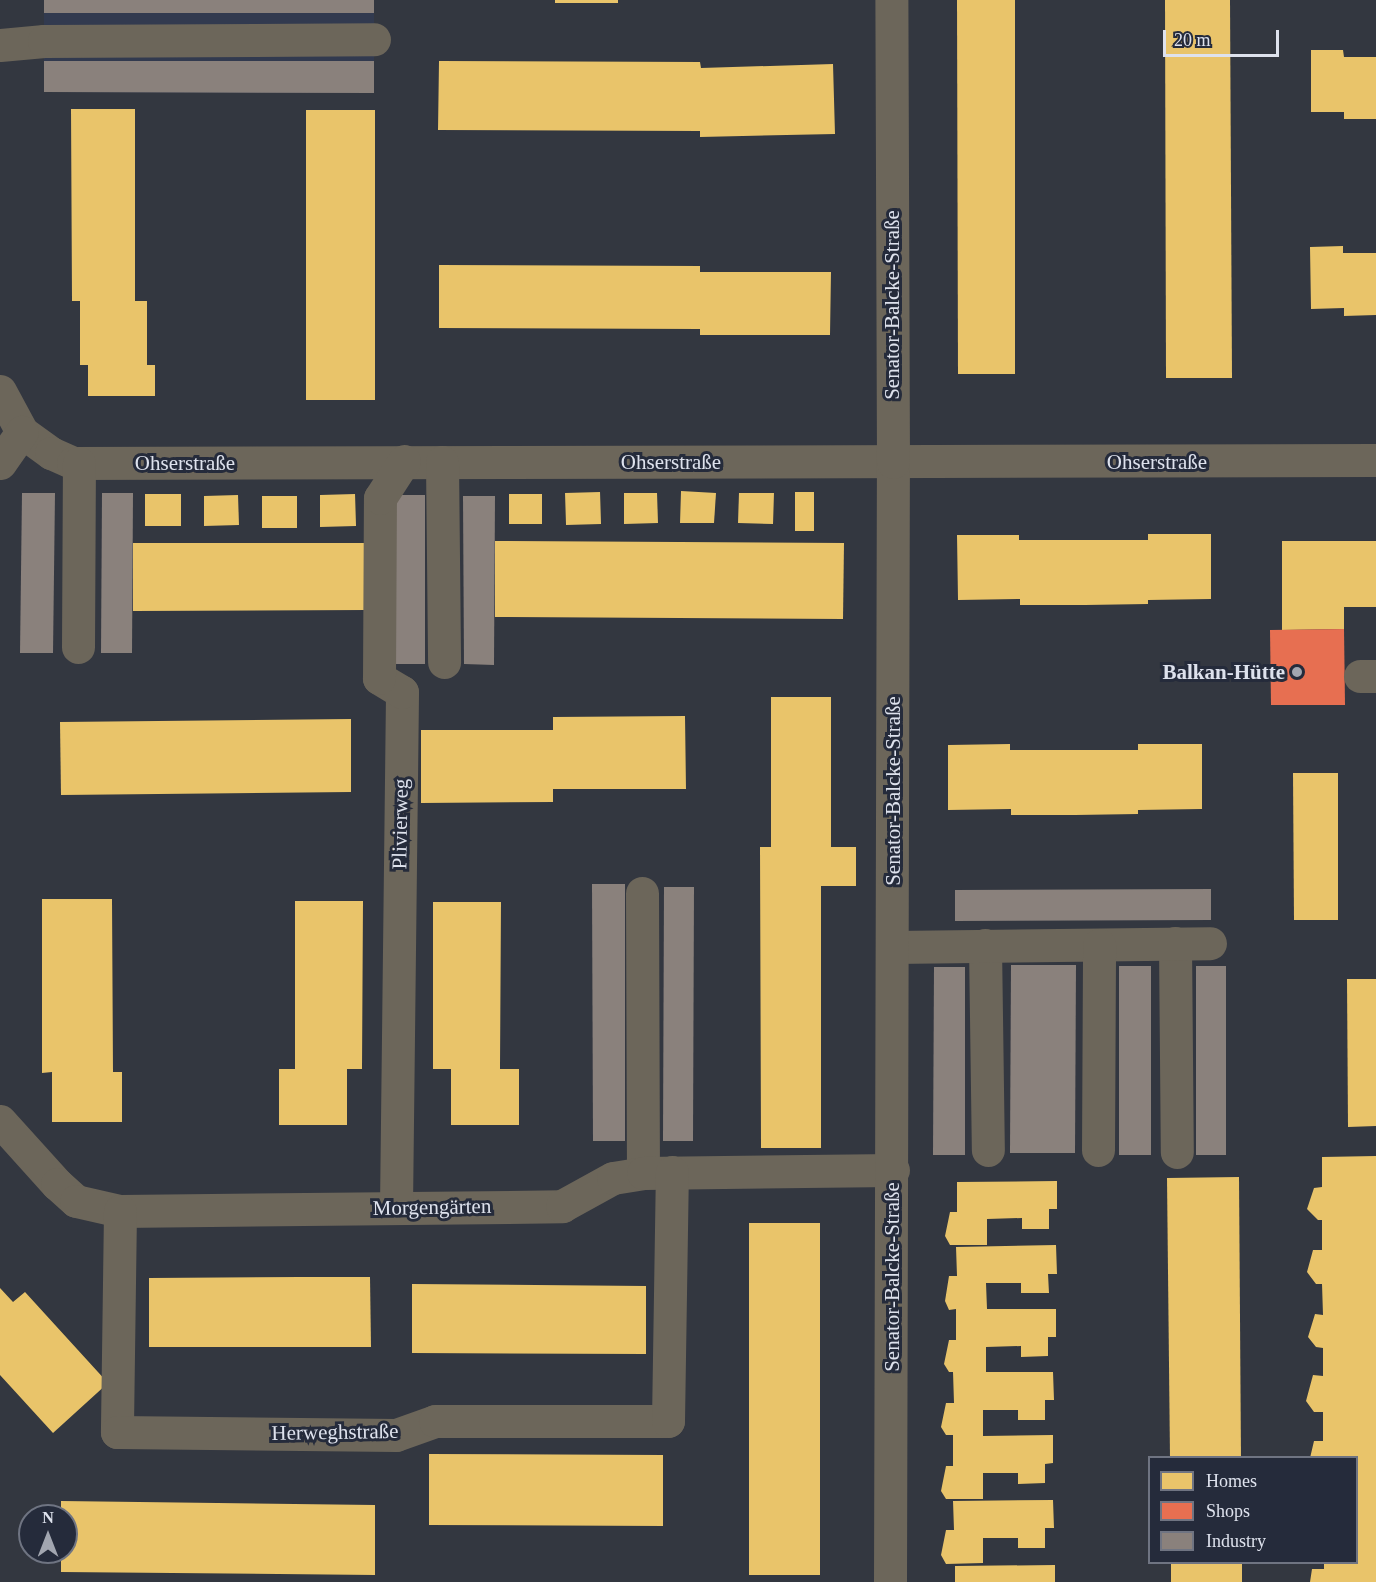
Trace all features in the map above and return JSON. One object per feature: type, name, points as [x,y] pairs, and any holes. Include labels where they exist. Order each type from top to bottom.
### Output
[{"type":"street","name":"Senator-Balcke-Straße","points":[[890,1582],[893,462],[891,0]]},
{"type":"street","points":[[0,45],[44,41],[374,39]]},
{"type":"street","name":"Ohserstraße","points":[[0,391],[22,432],[51,453],[79,463],[1376,460]]},
{"type":"street","points":[[0,463],[22,432]]},
{"type":"street","name":"Plivierweg","points":[[396,1207],[402,692],[379,678],[380,498],[404,461]]},
{"type":"street","points":[[442,462],[444,662]]},
{"type":"street","points":[[78,647],[79,463]]},
{"type":"street","points":[[642,893],[658,1172]]},
{"type":"street","points":[[1175,944],[1177,1152]]},
{"type":"street","points":[[892,947],[1210,944]]},
{"type":"street","points":[[985,945],[988,1150]]},
{"type":"street","points":[[1098,1150],[1099,945]]},
{"type":"street","name":"Morgengärten","points":[[0,1121],[57,1184],[76,1201],[120,1211],[562,1206],[613,1178],[658,1172],[892,1170]]},
{"type":"street","name":"Herweghstraße","points":[[120,1211],[117,1432],[396,1435],[435,1421],[668,1421],[658,1172]]},
{"type":"shaded area","points":[[44,0],[374,0],[374,93],[44,92]]},
{"type":"building: Homes","points":[[555,0],[618,0],[618,3],[555,3]]},
{"type":"building: Homes","points":[[957,0],[1015,0],[1015,374],[958,374]]},
{"type":"building: Homes","points":[[1165,0],[1230,0],[1232,378],[1166,378]]},
{"type":"building: Homes","points":[[1311,50],[1343,50],[1344,57],[1376,57],[1376,119],[1344,119],[1344,112],[1311,112]]},
{"type":"building: Homes","points":[[439,61],[700,62],[701,68],[833,64],[835,134],[700,137],[700,131],[438,130]]},
{"type":"building: Homes","points":[[71,109],[135,109],[135,301],[147,301],[147,365],[155,365],[155,396],[88,396],[88,365],[80,365],[80,301],[72,301]]},
{"type":"building: Homes","points":[[306,110],[375,110],[375,400],[306,400]]},
{"type":"building: Homes","points":[[1343,246],[1343,253],[1376,253],[1376,315],[1344,316],[1344,308],[1311,309],[1310,247]]},
{"type":"building: Homes","points":[[439,265],[700,266],[700,272],[831,272],[830,335],[700,335],[700,329],[439,328]]},
{"type":"building: Homes","points":[[681,491],[716,493],[714,523],[680,523]]},
{"type":"building: Homes","points":[[600,492],[601,524],[566,525],[565,493]]},
{"type":"building: Homes","points":[[795,492],[814,492],[814,531],[795,531]]},
{"type":"building: Homes","points":[[624,493],[657,493],[658,523],[624,524]]},
{"type":"building: Homes","points":[[739,493],[774,493],[773,524],[738,523]]},
{"type":"building: Homes","points":[[145,494],[181,494],[181,526],[145,526]]},
{"type":"building: Homes","points":[[355,494],[356,526],[320,527],[320,495]]},
{"type":"building: Homes","points":[[509,494],[542,494],[542,524],[509,524]]},
{"type":"building: Homes","points":[[238,495],[239,525],[204,526],[204,496]]},
{"type":"building: Homes","points":[[262,496],[297,496],[297,528],[262,528]]},
{"type":"building: Homes","points":[[1148,534],[1211,534],[1211,599],[1148,600],[1148,604],[1085,605],[1020,605],[1020,599],[958,600],[957,535],[1019,535],[1019,540],[1148,540]]},
{"type":"building: Homes","points":[[495,541],[844,543],[843,619],[495,617]]},
{"type":"building: Homes","points":[[1282,541],[1376,541],[1376,607],[1344,607],[1344,629],[1282,630]]},
{"type":"building: Homes","points":[[133,543],[368,543],[367,610],[133,611]]},
{"type":"building: Homes","points":[[771,697],[831,697],[831,847],[856,847],[856,886],[821,886],[821,1148],[761,1148],[760,847],[771,847]]},
{"type":"building: Homes","points":[[685,716],[686,789],[553,789],[553,802],[421,803],[421,730],[553,730],[553,717]]},
{"type":"building: Homes","points":[[351,719],[351,792],[61,795],[60,722]]},
{"type":"building: Homes","points":[[1010,744],[1010,750],[1138,750],[1138,744],[1202,744],[1202,809],[1138,810],[1138,814],[1075,815],[1011,815],[1011,809],[948,810],[948,745]]},
{"type":"building: Homes","points":[[1293,773],[1338,773],[1338,920],[1294,920]]},
{"type":"building: Homes","points":[[42,899],[112,899],[113,1072],[122,1072],[122,1122],[52,1122],[52,1072],[42,1073]]},
{"type":"building: Homes","points":[[295,901],[363,901],[362,1069],[347,1069],[347,1125],[279,1125],[279,1069],[295,1069]]},
{"type":"building: Homes","points":[[433,902],[501,902],[500,1069],[519,1069],[519,1125],[451,1125],[451,1069],[433,1069]]},
{"type":"building: Homes","points":[[1347,979],[1376,979],[1376,1126],[1348,1127]]},
{"type":"building: Homes","points":[[1376,1156],[1376,1582],[1310,1582],[1312,1569],[1324,1569],[1324,1564],[1358,1564],[1358,1456],[1310,1456],[1314,1441],[1323,1441],[1323,1412],[1314,1412],[1306,1401],[1313,1375],[1323,1376],[1323,1348],[1316,1347],[1308,1337],[1315,1314],[1323,1315],[1322,1284],[1316,1284],[1307,1272],[1313,1250],[1322,1250],[1322,1220],[1318,1220],[1307,1209],[1314,1188],[1322,1187],[1322,1157]]},
{"type":"building: Homes","points":[[1239,1177],[1241,1456],[1170,1456],[1167,1178]]},
{"type":"building: Homes","points":[[1057,1181],[1057,1209],[1049,1209],[1049,1229],[1022,1229],[1022,1218],[987,1219],[987,1245],[950,1245],[945,1236],[950,1212],[957,1212],[957,1182]]},
{"type":"building: Homes","points":[[749,1223],[820,1223],[820,1575],[749,1575]]},
{"type":"building: Homes","points":[[1056,1245],[1057,1274],[1048,1274],[1049,1293],[1021,1293],[1021,1283],[986,1283],[987,1309],[1056,1309],[1056,1337],[1048,1337],[1048,1356],[1021,1357],[1021,1346],[986,1347],[986,1372],[1053,1372],[1054,1400],[1045,1400],[1045,1420],[1018,1420],[1018,1410],[983,1410],[983,1436],[1053,1435],[1053,1463],[1045,1464],[1045,1483],[1018,1484],[1018,1473],[983,1473],[983,1499],[946,1499],[941,1491],[946,1466],[953,1466],[953,1435],[946,1435],[941,1427],[946,1403],[954,1403],[953,1372],[949,1372],[944,1364],[949,1340],[956,1340],[956,1309],[949,1310],[945,1301],[949,1276],[957,1276],[956,1247]]},
{"type":"building: Homes","points":[[370,1277],[371,1347],[149,1347],[149,1278]]},
{"type":"building: Homes","points":[[412,1284],[646,1286],[646,1354],[412,1353]]},
{"type":"building: Homes","points":[[0,1288],[13,1302],[25,1292],[108,1383],[53,1433],[0,1375]]},
{"type":"building: Homes","points":[[429,1454],[663,1455],[663,1526],[429,1525]]},
{"type":"building: Homes","points":[[1053,1500],[1054,1528],[1045,1528],[1045,1548],[1018,1548],[1018,1538],[983,1538],[983,1563],[946,1564],[941,1555],[946,1530],[954,1530],[953,1501]]},
{"type":"building: Homes","points":[[61,1501],[375,1505],[375,1575],[61,1572],[61,1564],[78,1564],[78,1504],[61,1504]]},
{"type":"building: Homes","points":[[1171,1564],[1242,1564],[1242,1582],[1171,1582]]},
{"type":"building: Homes","points":[[1055,1565],[1055,1582],[955,1582],[955,1566]]},
{"type":"building: Shops","points":[[1344,629],[1345,705],[1271,705],[1270,630]]},
{"type":"building: Industry","points":[[44,0],[374,0],[374,13],[44,13]]},
{"type":"building: Industry","points":[[44,61],[374,61],[374,93],[44,92]]},
{"type":"building: Industry","points":[[22,493],[55,493],[53,653],[20,653]]},
{"type":"building: Industry","points":[[102,493],[133,493],[132,653],[101,653]]},
{"type":"building: Industry","points":[[395,495],[425,495],[425,664],[394,664]]},
{"type":"building: Industry","points":[[463,496],[495,496],[494,665],[464,664]]},
{"type":"building: Industry","points":[[592,884],[625,884],[625,1141],[593,1141]]},
{"type":"building: Industry","points":[[664,887],[694,887],[693,1141],[663,1141]]},
{"type":"building: Industry","points":[[1211,889],[1211,920],[955,921],[955,890]]},
{"type":"building: Industry","points":[[1011,965],[1076,965],[1075,1153],[1010,1153]]},
{"type":"building: Industry","points":[[1119,966],[1151,966],[1151,1155],[1119,1155]]},
{"type":"building: Industry","points":[[1196,966],[1226,966],[1226,1155],[1196,1155]]},
{"type":"building: Industry","points":[[934,967],[965,967],[965,1155],[933,1155]]},
{"type":"place","name":"Balkan-Hütte","points":[[1297,672]]}]
